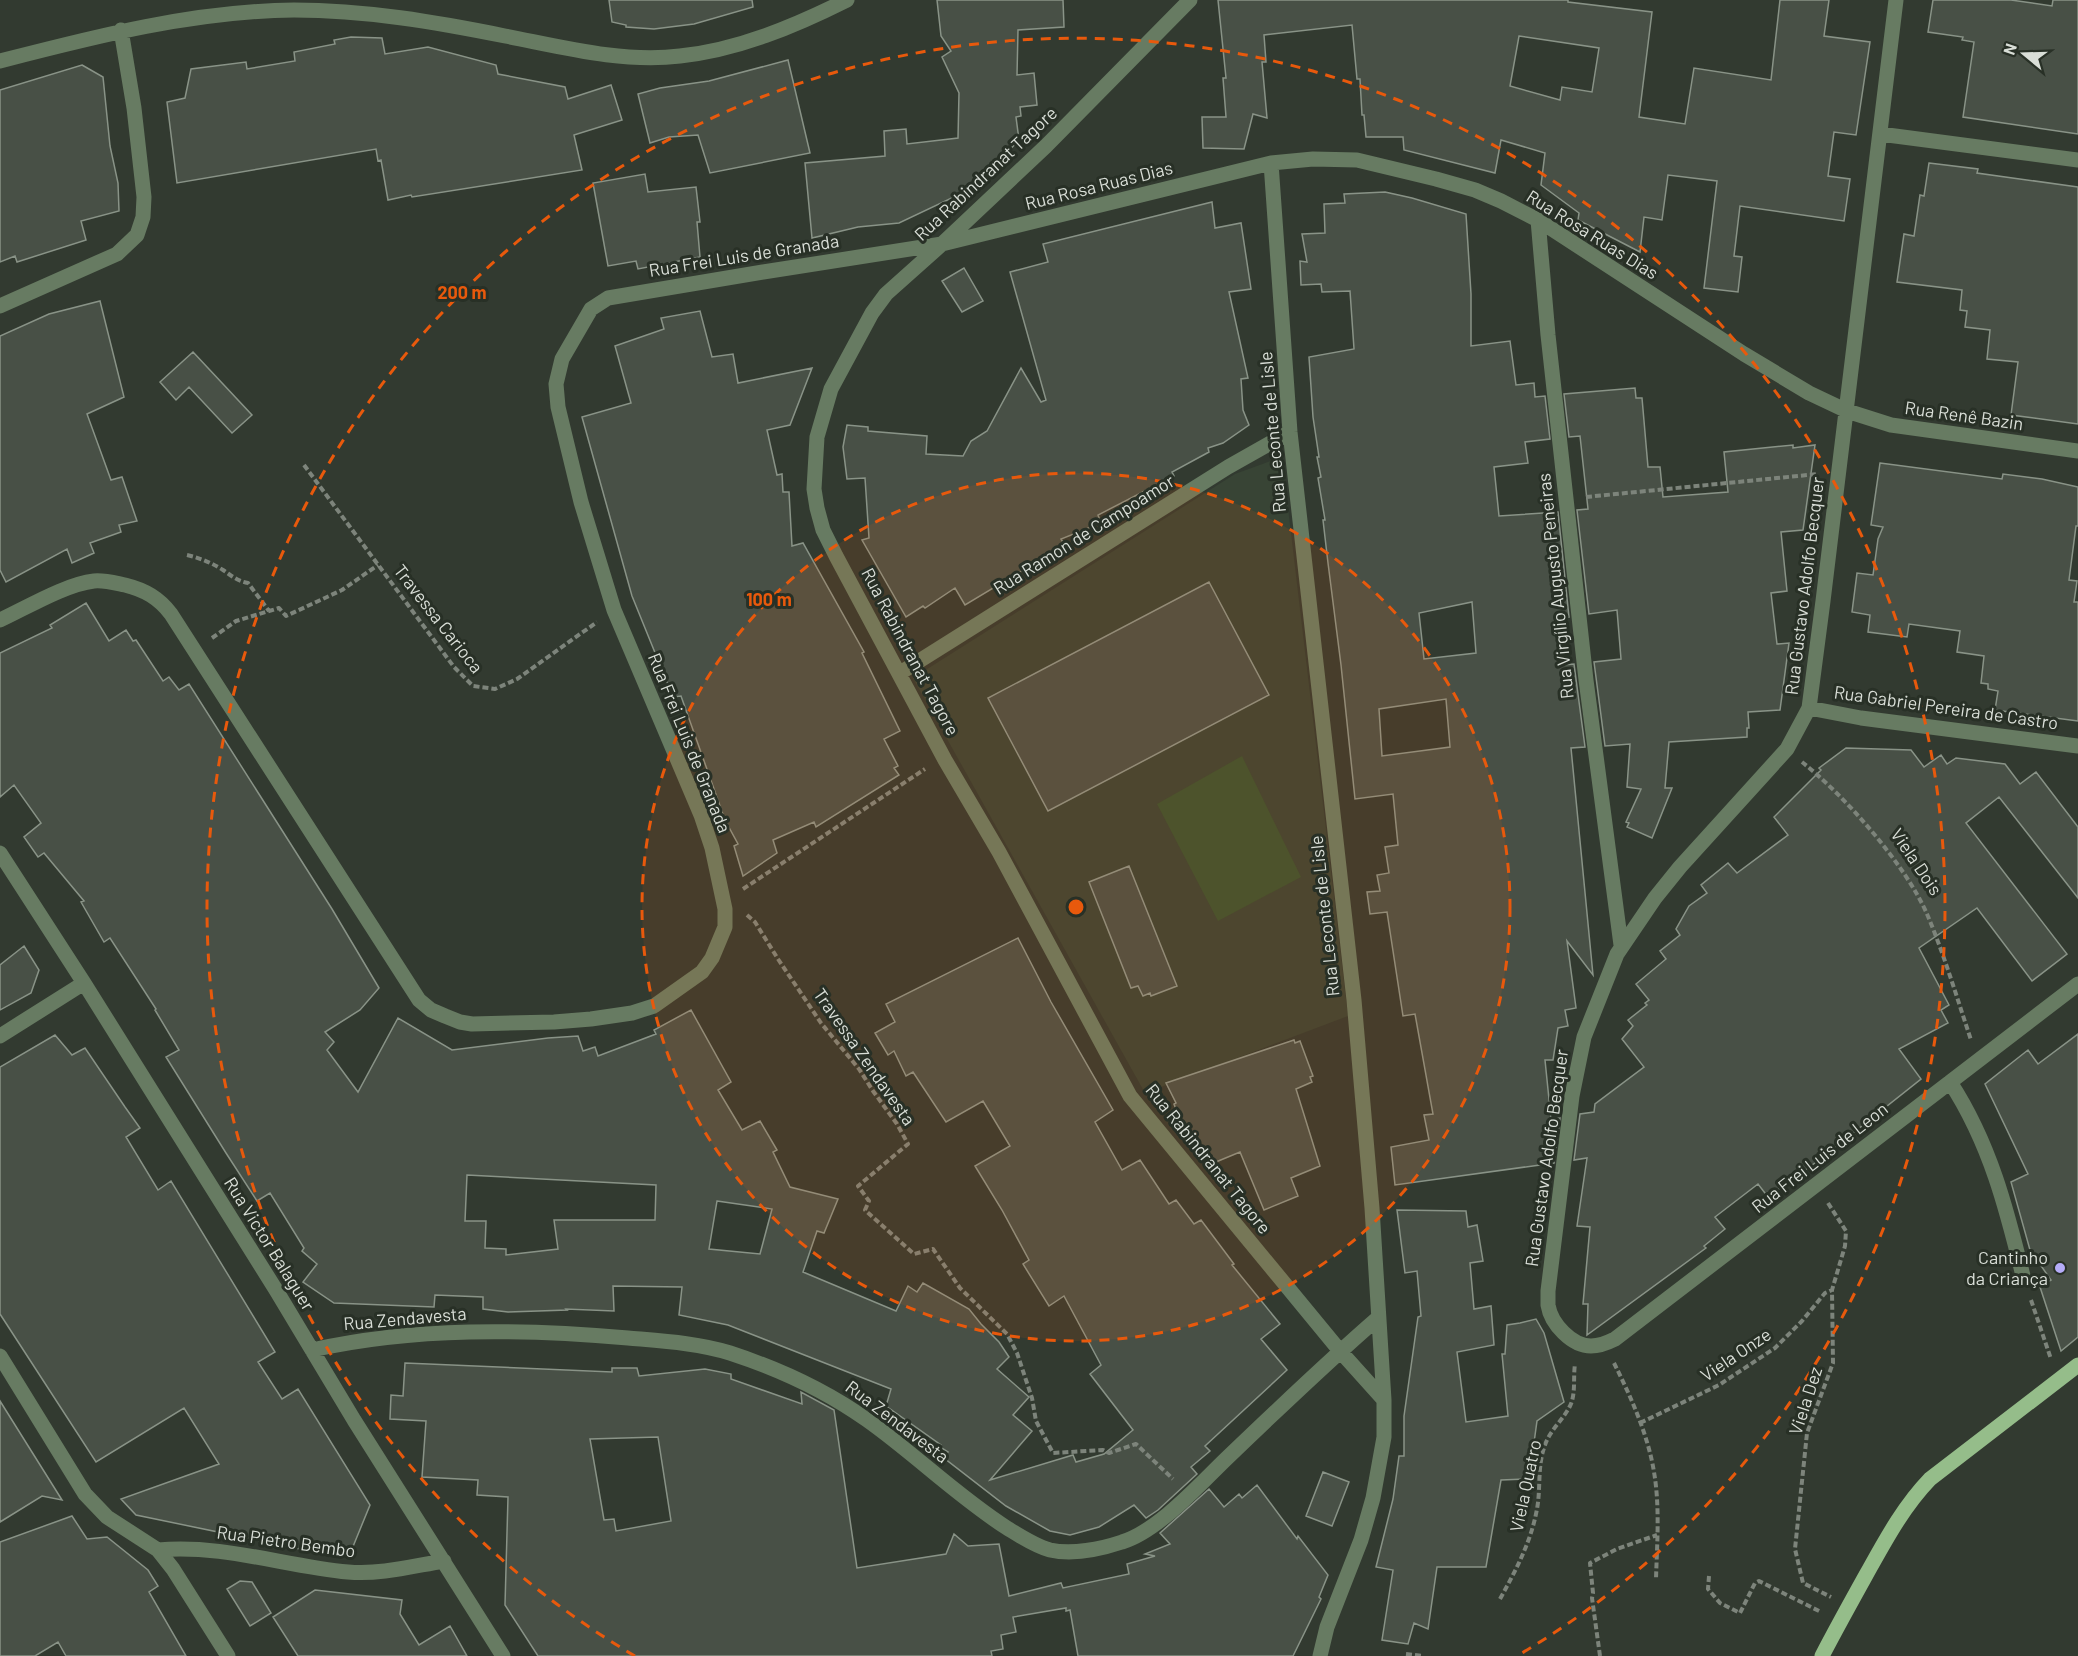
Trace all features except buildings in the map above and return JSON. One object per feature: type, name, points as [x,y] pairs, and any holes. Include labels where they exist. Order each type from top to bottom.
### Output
[{"type":"main road","points":[[1822,1656],[1893,1527],[1921,1489],[1930,1479],[2078,1365]]},
{"type":"street","points":[[0,61],[121,30],[200,17],[293,10],[389,16],[602,54],[680,57],[776,32],[847,0]]},
{"type":"street","name":"Rua Rabindranat Tagore","points":[[1190,0],[1046,146],[886,294],[872,314],[831,389],[817,437],[814,489],[823,530],[943,756],[999,852],[1130,1096],[1340,1351]]},
{"type":"street","name":"Rua Gustavo Adolfo Becquer","points":[[1580,1343],[1569,1338],[1553,1318],[1548,1307],[1548,1291],[1568,1119],[1584,1037],[1621,945],[1680,867],[1787,749],[1809,708],[1896,0]]},
{"type":"street","points":[[0,306],[117,254],[137,235],[143,217],[144,197],[134,108],[121,30]]},
{"type":"street","points":[[1880,134],[2078,160]]},
{"type":"street","name":"Rua Rosa Ruas Dias","points":[[942,244],[1271,164],[1313,159],[1357,160],[1475,190],[1538,220],[1744,354],[1809,393],[1846,411]]},
{"type":"street","name":"Rua Leconte de Lisle","points":[[1271,164],[1290,432],[1354,1000],[1372,1208],[1384,1400],[1384,1437],[1373,1498],[1361,1540],[1327,1627],[1320,1656]]},
{"type":"street","name":"Rua Virgílio Augusto Peneiras","points":[[1538,220],[1548,335],[1586,680],[1621,945]]},
{"type":"street","name":"Rua Frei Luis de Granada","points":[[0,620],[80,584],[94,581],[108,581],[134,587],[154,597],[171,614],[195,650],[410,987],[425,1005],[445,1016],[472,1024],[554,1022],[632,1013],[654,1006],[702,972],[721,939],[725,927],[725,909],[712,848],[701,815],[614,610],[581,502],[558,407],[556,384],[562,359],[591,309],[608,298],[942,244]]},
{"type":"street","name":"Rua Renê Bazin","points":[[1846,411],[1890,425],[2078,451]]},
{"type":"street","name":"Rua Ramon de Campoamor","points":[[900,673],[1178,498],[1290,432]]},
{"type":"street","name":"Rua Gabriel Pereira de Castro","points":[[1809,708],[1861,718],[2078,746]]},
{"type":"street","name":"Rua Victor Balaguer","points":[[0,853],[84,982],[354,1420],[503,1656]]},
{"type":"street","points":[[0,1036],[84,982]]},
{"type":"street","name":"Rua Frei Luis de Leon","points":[[1604,1344],[1614,1339],[1817,1185],[2078,984]]},
{"type":"street","points":[[1950,1082],[1977,1128],[2004,1199],[2024,1280]]},
{"type":"street","name":"Rua Zendavesta","points":[[312,1350],[348,1342],[402,1335],[484,1332],[581,1334],[718,1349],[767,1366],[817,1388],[867,1420],[960,1494],[1020,1536],[1051,1550],[1094,1549],[1124,1542],[1146,1531],[1189,1495],[1340,1351],[1378,1318]]},
{"type":"street","points":[[1580,1343],[1590,1347],[1604,1344]]},
{"type":"street","points":[[1340,1351],[1384,1400]]},
{"type":"street","points":[[0,1356],[85,1494],[107,1517],[158,1550],[173,1569],[228,1656]]},
{"type":"street","name":"Rua Pietro Bembo","points":[[158,1550],[178,1548],[215,1551],[350,1572],[378,1571],[444,1561]]},
{"type":"path","name":"Travessa Carioca","points":[[304,465],[454,667],[473,686],[495,688],[517,679],[614,610]]},
{"type":"path","points":[[1566,499],[1839,472]]},
{"type":"path","points":[[187,555],[199,558],[223,570],[238,581],[248,583],[269,611]]},
{"type":"path","points":[[195,650],[236,621],[279,608],[286,616],[342,590],[378,565]]},
{"type":"path","name":"Viela Dois","points":[[1787,749],[1818,775],[1905,874],[1927,915],[1979,1060]]},
{"type":"path","points":[[725,909],[739,891],[943,756]]},
{"type":"path","name":"Travessa Zendavesta","points":[[725,909],[740,910],[755,922],[821,1023],[860,1069],[897,1124],[908,1144],[858,1186],[869,1202],[866,1210],[914,1254],[933,1249],[960,1288],[1007,1334],[1017,1353],[1032,1398],[1036,1421],[1053,1453],[1103,1450],[1109,1453],[1136,1444],[1189,1495]]},
{"type":"path","name":"Viela Dez","points":[[1817,1185],[1846,1231],[1845,1246],[1832,1290],[1833,1363],[1807,1434],[1795,1549],[1803,1583],[1850,1604]]},
{"type":"path","points":[[2024,1280],[2059,1381]]},
{"type":"path","name":"Viela Onze","points":[[1640,1423],[1719,1385],[1775,1348],[1802,1321],[1825,1293],[1832,1290]]},
{"type":"path","name":"Viela Quatro","points":[[1500,1599],[1520,1563],[1532,1531],[1545,1443],[1572,1401],[1580,1343]]},
{"type":"path","points":[[1604,1344],[1626,1387],[1654,1470],[1656,1579]]},
{"type":"path","points":[[1600,1656],[1590,1563],[1656,1535]]},
{"type":"path","points":[[1710,1576],[1708,1589],[1720,1603],[1740,1613],[1755,1583],[1759,1581],[1840,1623]]},
{"type":"path","points":[[1406,1654],[1423,1656]]},
{"type":"shaded area","points":[[1282,457],[1348,1016],[1145,1093],[913,678],[1235,474]]},
{"type":"green space","points":[[1242,756],[1301,877],[1218,921],[1157,804]]},
{"type":"place","name":"Cantinho da Criança","points":[[2060,1268]]}]
